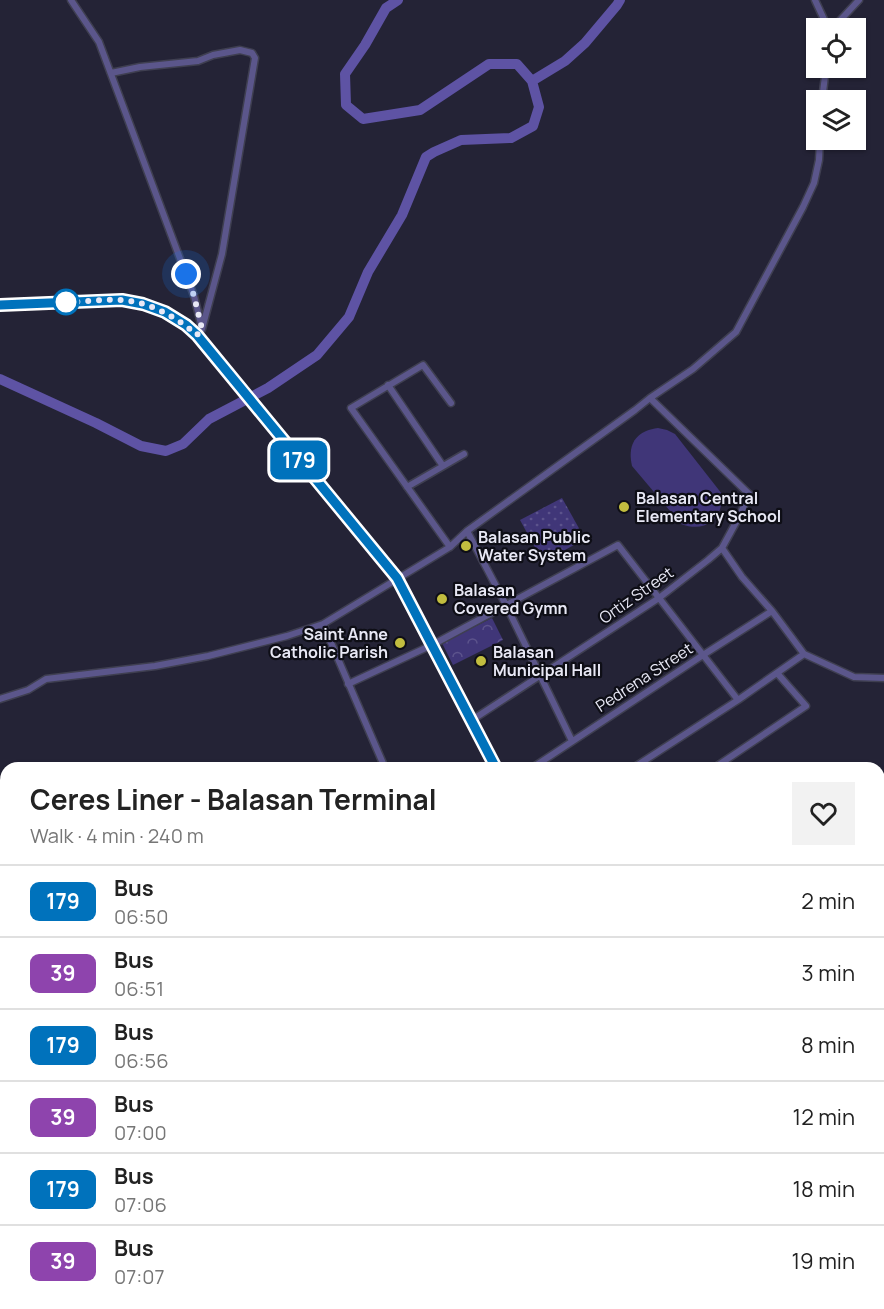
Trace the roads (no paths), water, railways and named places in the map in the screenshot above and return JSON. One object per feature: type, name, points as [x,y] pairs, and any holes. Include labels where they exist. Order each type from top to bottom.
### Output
[{"type":"main road","points":[[0,305],[122,300],[165,312],[199,332],[240,388],[397,578],[493,762]]},
{"type":"street","points":[[71,0],[99,42],[111,73],[194,296],[199,332]]},
{"type":"street","points":[[815,0],[823,18]]},
{"type":"street","points":[[842,18],[859,0]]},
{"type":"street","points":[[111,73],[140,67],[198,61],[213,55],[240,50],[252,53],[255,58],[222,254],[199,332]]},
{"type":"street","points":[[0,699],[28,690],[46,679],[155,666],[208,656],[287,636],[323,624],[450,547],[467,531],[693,369],[736,332],[803,207],[814,183],[820,150]]},
{"type":"street","points":[[450,547],[351,408],[423,364],[451,403]]},
{"type":"street","points":[[388,385],[443,466]]},
{"type":"street","points":[[650,398],[749,494],[722,548],[742,577],[772,611],[804,654],[854,677],[884,678]]},
{"type":"street","points":[[407,487],[464,454]]},
{"type":"street","points":[[467,531],[572,741]]},
{"type":"street","points":[[348,684],[432,645],[618,545],[738,700]]},
{"type":"street","name":"Ortiz Street","points":[[472,720],[659,598],[722,548]]},
{"type":"street","name":"Pedrena Street","points":[[541,762],[772,611]]},
{"type":"street","points":[[323,624],[382,762]]},
{"type":"street","points":[[642,762],[804,654]]},
{"type":"street","points":[[723,762],[806,706],[777,673]]},
{"type":"waterway","points":[[0,379],[141,446],[166,451],[183,444],[209,419],[268,388],[317,355],[349,317],[368,272],[402,215],[426,157],[461,140],[511,138],[533,126],[539,107],[532,81],[517,64],[489,64],[420,110],[363,119],[346,105],[345,74],[386,8],[398,0]]},
{"type":"waterway","points":[[532,81],[565,61],[585,43],[620,0]]},
{"type":"place","name":"Balasan Central Elementary School","points":[[624,507]]},
{"type":"place","name":"Balasan Public Water System","points":[[466,546]]},
{"type":"place","name":"Balasan Covered Gymn","points":[[442,599]]},
{"type":"place","name":"Saint Anne Catholic Parish","points":[[400,643]]},
{"type":"place","name":"Balasan Municipal Hall","points":[[481,661]]}]
